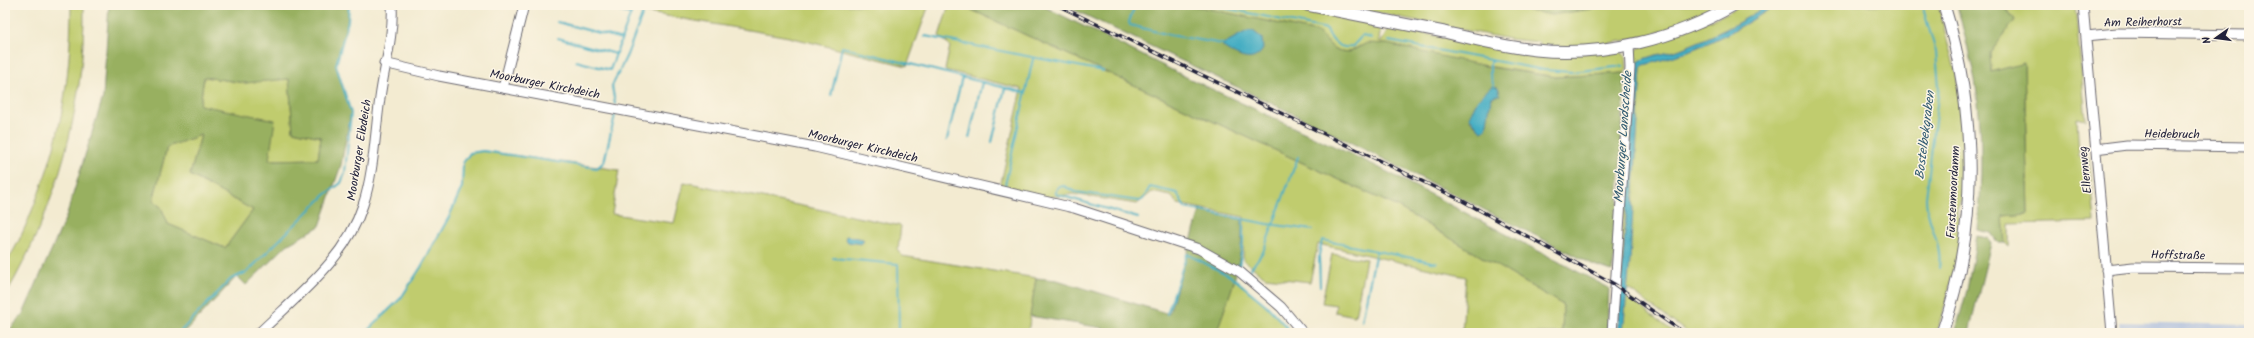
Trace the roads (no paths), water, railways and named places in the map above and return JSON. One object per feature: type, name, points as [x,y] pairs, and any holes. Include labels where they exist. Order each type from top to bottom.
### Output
[{"type":"main road","points":[[1307,5],[1538,50],[1582,51],[1630,44],[1676,32],[1734,5]]},
{"type":"main road","name":"Fürstenmoordamm","points":[[1942,333],[1950,310],[1962,256],[1970,178],[1969,144],[1964,92],[1954,39],[1944,5]]},
{"type":"street","name":"Moorburger Elbdeich","points":[[259,333],[317,277],[345,244],[357,220],[367,191],[384,63],[392,29],[392,5]]},
{"type":"street","points":[[503,88],[524,5]]},
{"type":"street","name":"Ellernweg","points":[[2083,5],[2112,333]]},
{"type":"street","name":"Am Reiherhorst","points":[[2086,36],[2117,33],[2249,35]]},
{"type":"street","points":[[1612,333],[1630,68],[1630,44]]},
{"type":"street","name":"Moorburger Kirchdeich","points":[[384,63],[439,76],[815,147],[1081,210],[1133,226],[1206,253],[1240,272],[1281,307],[1303,333]]},
{"type":"street","name":"Heidebruch","points":[[2095,148],[2127,145],[2249,147]]},
{"type":"street","name":"Hoffstraße","points":[[2106,270],[2133,267],[2249,268]]},
{"type":"water","points":[[1767,5],[1775,5],[1760,15],[1712,41],[1679,54],[1644,65],[1641,68],[1630,261],[1623,333],[1618,333],[1637,63],[1651,56],[1678,50],[1713,35]]},
{"type":"water","points":[[1247,31],[1253,31],[1262,38],[1263,49],[1259,54],[1254,57],[1244,58],[1223,47],[1223,44]]},
{"type":"water","points":[[1492,86],[1498,87],[1500,95],[1495,95],[1491,98],[1486,129],[1481,131],[1469,117],[1478,99]]},
{"type":"water","points":[[846,236],[863,239],[864,241],[861,244],[848,242],[845,239]]},
{"type":"waterway","points":[[179,333],[231,279],[247,272],[325,195],[341,183],[345,173],[351,113],[336,65],[348,21],[349,5]]},
{"type":"waterway","points":[[592,5],[631,14]]},
{"type":"waterway","points":[[576,61],[610,70],[634,5]]},
{"type":"waterway","points":[[615,104],[612,86],[627,55],[646,5]]},
{"type":"waterway","points":[[1135,5],[1129,22],[1130,25],[1170,35],[1223,44]]},
{"type":"waterway","points":[[1209,5],[1327,29],[1333,40],[1343,47],[1352,47],[1362,36],[1372,38]]},
{"type":"waterway","name":"Bostelbekgraben","points":[[1922,5],[1936,52],[1939,87],[1926,198],[1929,216],[1939,250],[1939,268]]},
{"type":"waterway","points":[[557,22],[622,39]]},
{"type":"waterway","points":[[925,36],[1103,71]]},
{"type":"waterway","points":[[558,38],[616,54]]},
{"type":"waterway","name":"Moorburger Landscheide","points":[[1389,41],[1544,70],[1572,72],[1623,66]]},
{"type":"waterway","points":[[831,96],[842,47],[1026,93]]},
{"type":"waterway","points":[[1005,185],[1033,59]]},
{"type":"waterway","points":[[1490,60],[1490,75],[1494,86]]},
{"type":"waterway","points":[[947,140],[962,77]]},
{"type":"waterway","points":[[969,138],[982,82]]},
{"type":"waterway","points":[[992,142],[1005,88]]},
{"type":"waterway","points":[[365,333],[401,298],[421,267],[449,217],[462,187],[463,163],[470,153],[483,151],[597,168],[604,162],[615,115]]},
{"type":"waterway","points":[[1249,271],[1263,252],[1298,157]]},
{"type":"waterway","points":[[1138,218],[1056,194],[1056,191],[1058,187],[1064,186],[1076,192],[1139,201],[1143,199],[1150,187],[1177,193],[1185,208],[1268,224],[1312,230]]},
{"type":"waterway","points":[[1239,266],[1243,241],[1243,219]]},
{"type":"waterway","points":[[1320,286],[1319,255],[1322,240],[1437,263]]},
{"type":"waterway","points":[[1362,321],[1376,251]]},
{"type":"waterway","points":[[1167,314],[1187,254],[1232,277],[1266,305],[1292,333]]},
{"type":"waterway","points":[[833,258],[898,264],[899,333]]},
{"type":"railway","points":[[1057,5],[1461,200],[1614,284],[1684,333]]}]
